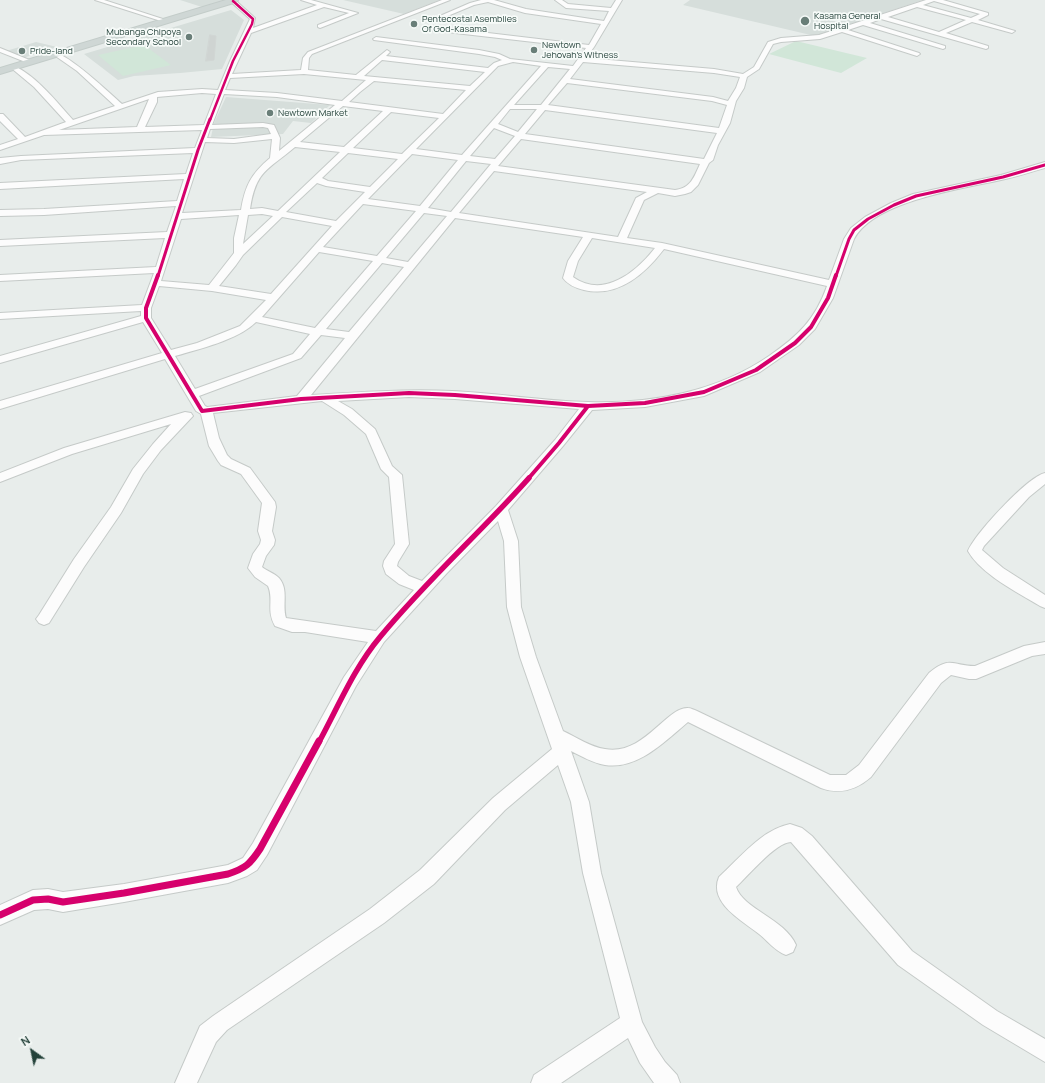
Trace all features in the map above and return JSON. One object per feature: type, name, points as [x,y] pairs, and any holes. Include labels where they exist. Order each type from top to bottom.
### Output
[{"type":"main road","points":[[0,71],[166,22],[233,0]]},
{"type":"street","points":[[98,0],[166,22]]},
{"type":"street","points":[[233,0],[253,19],[252,24],[227,76],[198,150],[146,313],[168,354],[204,410],[221,458],[248,473],[268,502],[269,507],[265,532],[268,540],[266,546],[260,554],[256,568],[258,573],[272,580],[275,584],[278,591],[276,614],[280,622],[292,626],[304,626],[379,638]]},
{"type":"street","points":[[304,0],[355,13],[320,26]]},
{"type":"street","points":[[304,72],[306,58],[310,53],[447,0]]},
{"type":"street","points":[[414,12],[436,19],[472,4],[488,0],[525,11],[606,23]]},
{"type":"street","points":[[558,0],[566,6],[613,10]]},
{"type":"street","points":[[301,399],[565,81],[591,47],[619,0]]},
{"type":"street","points":[[203,140],[234,141],[275,134],[294,143],[346,150],[465,159],[494,165],[675,193],[691,189],[705,162],[708,160],[727,119],[731,101],[740,88],[746,75],[760,64],[770,43],[781,40],[815,38],[932,0]]},
{"type":"street","points":[[936,0],[985,14],[973,21],[939,34]]},
{"type":"street","points":[[247,32],[324,5]]},
{"type":"street","points":[[918,5],[1012,31]]},
{"type":"street","points":[[882,17],[986,47]]},
{"type":"street","points":[[436,19],[439,21],[429,28],[591,47]]},
{"type":"street","points":[[864,23],[942,47]]},
{"type":"street","points":[[842,30],[917,54]]},
{"type":"street","points":[[376,39],[480,52],[496,55],[507,60],[575,68]]},
{"type":"street","points":[[357,78],[400,42]]},
{"type":"street","points":[[0,50],[30,62]]},
{"type":"street","points":[[56,54],[76,67],[121,107]]},
{"type":"street","points":[[381,58],[490,70]]},
{"type":"street","points":[[0,405],[168,354],[231,334],[244,328],[255,319],[274,298],[338,224],[408,154],[443,116],[496,64],[507,60]]},
{"type":"street","points":[[581,60],[746,75]]},
{"type":"street","points":[[193,394],[290,360],[297,356],[422,210],[436,191],[546,64]]},
{"type":"street","points":[[13,67],[23,73],[38,87],[71,123]]},
{"type":"street","points":[[227,76],[304,72],[471,88]]},
{"type":"street","points":[[239,253],[237,241],[250,185],[260,172],[274,159],[372,79]]},
{"type":"street","points":[[565,81],[731,101]]},
{"type":"street","points":[[0,148],[71,123],[165,93],[206,91],[277,95],[443,116]]},
{"type":"street","points":[[140,130],[153,102],[153,96]]},
{"type":"street","points":[[509,107],[543,107],[721,131]]},
{"type":"street","points":[[212,288],[233,263],[239,253],[389,109]]},
{"type":"street","points":[[0,116],[15,134],[24,140]]},
{"type":"street","points":[[43,133],[268,125],[271,127],[277,140],[274,150],[274,159]]},
{"type":"street","points":[[493,125],[520,135],[705,162]]},
{"type":"street","points":[[0,161],[21,158],[86,154],[198,150]]},
{"type":"street","points":[[0,478],[68,451],[204,410],[301,399],[409,393],[455,395],[588,406],[645,403],[704,392],[756,370],[795,343],[811,327],[822,309],[833,284],[849,239],[854,230],[868,219],[894,205],[916,196],[1003,177],[1045,164]]},
{"type":"street","points":[[0,186],[189,176]]},
{"type":"street","points":[[316,179],[326,183],[372,190]]},
{"type":"street","points":[[633,187],[640,198]]},
{"type":"street","points":[[621,240],[640,198],[658,190]]},
{"type":"street","points":[[361,201],[662,246],[833,284]]},
{"type":"street","points":[[0,213],[44,212],[182,203]]},
{"type":"street","points":[[178,216],[262,211],[338,224]]},
{"type":"street","points":[[0,244],[170,235]]},
{"type":"street","points":[[589,235],[583,247],[572,262],[568,271],[568,278],[573,283],[594,288],[616,286],[634,275],[652,259],[662,246]]},
{"type":"street","points":[[316,249],[412,265]]},
{"type":"street","points":[[0,278],[159,270]]},
{"type":"street","points":[[155,283],[212,288],[274,298]]},
{"type":"street","points":[[0,316],[146,313]]},
{"type":"street","points":[[0,360],[146,313]]},
{"type":"street","points":[[255,319],[318,332],[352,336]]},
{"type":"street","points":[[325,398],[348,412],[371,432],[383,461],[387,468],[395,475],[402,544],[391,562],[391,570],[404,580],[424,588]]},
{"type":"street","points":[[0,915],[33,900],[48,899],[63,902],[124,893],[228,874],[240,870],[250,864],[283,808],[350,682],[379,638],[424,588],[501,509],[559,443],[588,406]]},
{"type":"street","points":[[44,619],[79,563],[116,510],[138,472],[156,447],[185,416]]},
{"type":"street","points":[[1045,477],[1024,494],[978,544],[975,551],[996,570],[1045,602]]},
{"type":"street","points":[[501,509],[511,542],[514,607],[528,657],[580,802],[592,873],[632,1023],[640,1041],[666,1082]]},
{"type":"street","points":[[559,744],[605,757],[618,757],[631,754],[644,748],[682,717],[687,715],[692,716],[827,782],[836,785],[847,783],[859,777],[866,771],[934,678],[945,669],[952,668],[976,672],[1030,650],[1044,649]]},
{"type":"street","points":[[186,1083],[208,1034],[220,1023],[377,916],[427,877],[559,744]]},
{"type":"street","points":[[786,945],[764,924],[738,907],[731,899],[726,884],[761,850],[780,835],[790,833],[796,834],[805,842],[905,958],[990,1018],[1045,1051]]},
{"type":"street","points":[[542,1083],[632,1023]]},
{"type":"shaded area","points":[[180,0],[225,0],[202,7]]},
{"type":"shaded area","points":[[343,0],[440,0],[404,14]]},
{"type":"shaded area","name":"Kasama General Hospital","points":[[690,0],[923,0],[815,36],[683,5]]},
{"type":"shaded area","name":"Mubanga Chipoya Secondary School","points":[[231,10],[244,20],[222,69],[134,76],[118,80],[84,54]]},
{"type":"shaded area","points":[[36,42],[57,47],[23,58],[6,51]]},
{"type":"shaded area","name":"Newtown Market","points":[[226,97],[330,105],[311,123],[293,121],[283,134],[211,137],[214,123]]},
{"type":"green space","points":[[796,41],[867,58],[841,73],[769,54]]},
{"type":"green space","points":[[144,45],[171,65],[123,76],[98,55]]},
{"type":"building","points":[[210,35],[216,36],[214,60],[206,61]]},
{"type":"cycle path","points":[[233,1],[253,19],[252,24],[233,61],[198,150],[150,300],[146,308],[146,318],[202,411],[301,399],[409,393],[455,395],[588,406],[645,403],[704,392],[756,370],[795,343],[811,327],[828,298],[849,239],[854,230],[868,219],[894,205],[916,196],[1003,177],[1045,165]]},
{"type":"cycle path","points":[[0,915],[33,900],[48,899],[63,902],[124,893],[228,874],[240,870],[250,864],[260,849],[350,682],[379,638],[442,569],[501,509],[559,443],[588,406]]},
{"type":"place","name":"Kasama General Hospital","points":[[805,21]]},
{"type":"place","name":"Pentecostal Asemblies Of God-Kasama","points":[[414,24]]},
{"type":"place","name":"Mubanga Chipoya Secondary School","points":[[189,37]]},
{"type":"place","name":"Newtown Jehovah's Witness","points":[[534,50]]},
{"type":"place","name":"Pride-land","points":[[22,51]]},
{"type":"place","name":"Newtown Market","points":[[270,113]]}]
